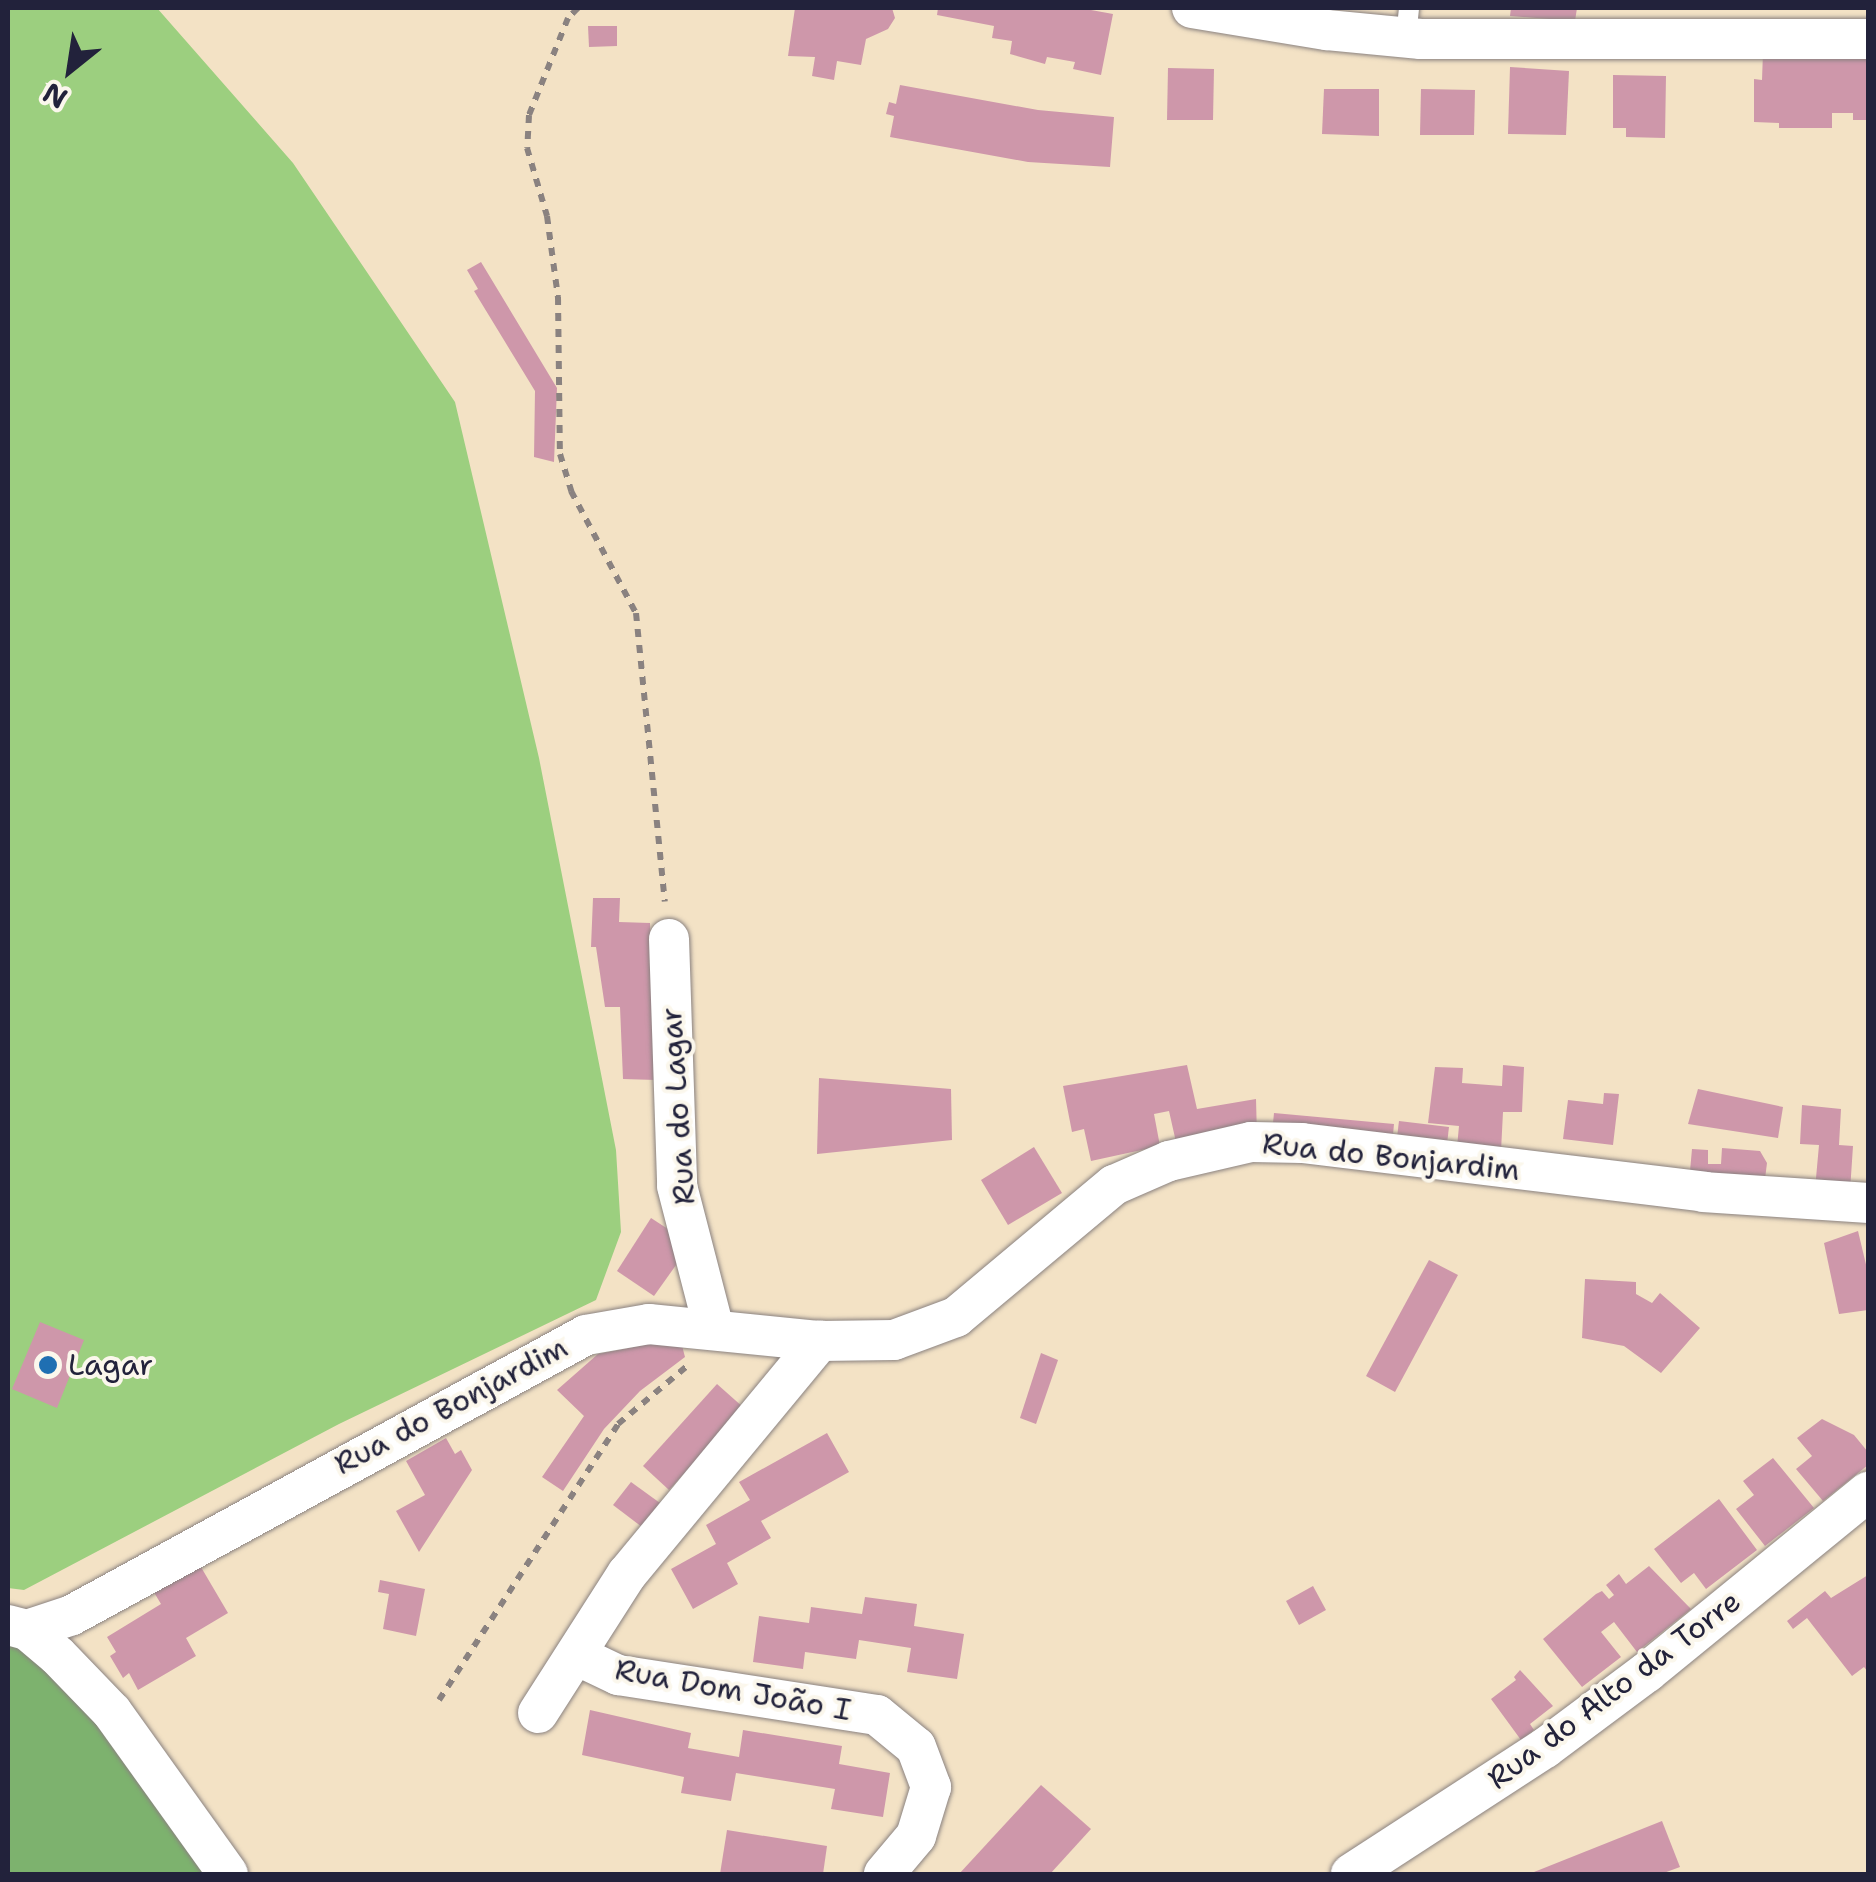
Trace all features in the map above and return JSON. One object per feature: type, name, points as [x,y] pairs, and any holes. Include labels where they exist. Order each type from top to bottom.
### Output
[{"type":"street","points":[[1192,8],[1327,30],[1408,22],[1796,23],[1868,39]]},
{"type":"street","name":"Rua do Lagar","points":[[669,939],[677,1186],[714,1329]]},
{"type":"street","name":"Rua do Bonjardim","points":[[17,1628],[72,1614],[586,1334],[648,1324],[820,1341],[894,1340],[956,1317],[1114,1185],[1168,1161],[1251,1142],[1302,1143],[1704,1192],[1868,1204]]},
{"type":"street","points":[[538,1713],[627,1574],[820,1341]]},
{"type":"street","name":"Rua do Alto da Torre","points":[[1350,1874],[1545,1748],[1648,1672],[1868,1492]]},
{"type":"street","points":[[17,1628],[112,1712],[228,1874]]},
{"type":"street","name":"Rua Dom João I","points":[[576,1655],[618,1675],[878,1715],[916,1747],[931,1787],[916,1836],[884,1874]]},
{"type":"path","points":[[578,8],[568,18],[529,116],[527,148],[546,216],[558,297],[560,454],[571,492],[636,613],[669,939]]},
{"type":"path","points":[[440,1700],[618,1424],[698,1356],[714,1329]]},
{"type":"green space","points":[[8,8],[157,8],[293,163],[455,402],[539,758],[616,1150],[621,1232],[596,1300],[339,1424],[24,1590],[8,1588]]},
{"type":"green space","points":[[8,1633],[107,1720],[211,1874],[8,1874]]},
{"type":"building","points":[[795,8],[892,8],[895,18],[888,29],[866,39],[861,65],[837,61],[834,80],[812,76],[815,57],[788,56]]},
{"type":"building","points":[[938,8],[1080,8],[1113,14],[1101,75],[1073,69],[1075,62],[1047,57],[1045,64],[1010,54],[1012,41],[992,38],[994,26],[937,15]]},
{"type":"building","points":[[1511,8],[1577,8],[1575,21],[1510,16]]},
{"type":"building","points":[[588,26],[617,26],[617,46],[589,47]]},
{"type":"building","points":[[1763,52],[1868,52],[1868,120],[1853,120],[1853,113],[1832,113],[1832,128],[1779,128],[1779,123],[1754,122],[1754,79],[1762,80]]},
{"type":"building","points":[[1510,67],[1569,71],[1566,135],[1508,134]]},
{"type":"building","points":[[1168,68],[1214,69],[1213,120],[1167,120]]},
{"type":"building","points":[[1613,75],[1666,76],[1665,138],[1626,137],[1626,128],[1613,128]]},
{"type":"building","points":[[900,85],[1038,110],[1114,117],[1110,167],[1028,162],[890,137],[894,116],[886,114],[889,102],[896,104]]},
{"type":"building","points":[[1324,89],[1379,89],[1379,136],[1322,134]]},
{"type":"building","points":[[1421,89],[1475,90],[1474,135],[1420,135]]},
{"type":"building","points":[[481,262],[557,388],[554,462],[534,457],[535,391],[474,291],[478,289],[467,270]]},
{"type":"building","points":[[593,898],[620,898],[619,922],[650,923],[656,1080],[623,1079],[620,1007],[605,1007],[596,947],[591,947]]},
{"type":"building","points":[[1187,1065],[1197,1109],[1256,1099],[1257,1136],[1178,1151],[1169,1111],[1154,1114],[1160,1146],[1091,1161],[1084,1129],[1072,1132],[1063,1086]]},
{"type":"building","points":[[1503,1065],[1524,1067],[1522,1112],[1503,1112],[1501,1151],[1457,1147],[1459,1126],[1428,1123],[1435,1067],[1463,1068],[1462,1083],[1502,1086]]},
{"type":"building","points":[[819,1078],[951,1089],[952,1140],[817,1154]]},
{"type":"building","points":[[1698,1089],[1783,1107],[1778,1138],[1688,1124]]},
{"type":"building","points":[[1604,1093],[1619,1094],[1613,1145],[1563,1139],[1568,1100],[1603,1104]]},
{"type":"building","points":[[1802,1105],[1841,1109],[1839,1145],[1853,1146],[1850,1191],[1815,1189],[1819,1145],[1800,1144]]},
{"type":"building","points":[[1274,1113],[1394,1124],[1392,1145],[1272,1133]]},
{"type":"building","points":[[1399,1121],[1449,1127],[1446,1152],[1396,1146]]},
{"type":"building","points":[[1034,1147],[1062,1193],[1008,1225],[981,1180]]},
{"type":"building","points":[[1722,1148],[1760,1151],[1767,1163],[1764,1187],[1689,1182],[1692,1149],[1708,1150],[1708,1164],[1721,1164]]},
{"type":"building","points":[[651,1218],[691,1244],[654,1296],[617,1271]]},
{"type":"building","points":[[1858,1231],[1868,1273],[1868,1310],[1839,1314],[1824,1243]]},
{"type":"building","points":[[1429,1260],[1458,1275],[1395,1392],[1366,1376]]},
{"type":"building","points":[[1585,1279],[1636,1282],[1636,1294],[1652,1303],[1660,1293],[1700,1328],[1661,1373],[1624,1346],[1582,1338]]},
{"type":"building","name":"Lagar","points":[[40,1322],[84,1340],[57,1408],[12,1389]]},
{"type":"building","points":[[680,1338],[685,1357],[640,1391],[604,1429],[563,1491],[542,1477],[584,1416],[557,1390],[598,1354]]},
{"type":"building","points":[[1041,1353],[1058,1360],[1036,1424],[1020,1418]]},
{"type":"building","points":[[717,1384],[744,1408],[669,1490],[643,1466]]},
{"type":"building","points":[[1822,1419],[1854,1435],[1868,1452],[1868,1465],[1823,1501],[1796,1469],[1812,1456],[1797,1438]]},
{"type":"building","points":[[827,1433],[849,1472],[761,1521],[771,1538],[727,1563],[738,1584],[693,1609],[671,1569],[716,1544],[706,1525],[750,1500],[739,1482]]},
{"type":"building","points":[[446,1438],[455,1454],[461,1450],[472,1470],[419,1552],[396,1511],[425,1495],[406,1461]]},
{"type":"building","points":[[1773,1458],[1814,1508],[1765,1546],[1736,1509],[1754,1495],[1743,1481]]},
{"type":"building","points":[[631,1482],[660,1503],[642,1527],[613,1505]]},
{"type":"building","points":[[1719,1499],[1757,1550],[1706,1589],[1694,1573],[1681,1583],[1654,1549]]},
{"type":"building","points":[[198,1562],[228,1613],[186,1638],[196,1656],[138,1690],[129,1673],[123,1678],[110,1656],[116,1652],[107,1637],[161,1604],[152,1589]]},
{"type":"building","points":[[1649,1566],[1691,1609],[1637,1652],[1614,1622],[1601,1632],[1621,1657],[1582,1687],[1543,1639],[1596,1594],[1602,1591],[1609,1599],[1614,1595],[1606,1585],[1619,1574],[1626,1584]]},
{"type":"building","points":[[1868,1575],[1868,1672],[1864,1667],[1852,1676],[1807,1618],[1793,1629],[1787,1621],[1825,1591],[1831,1598]]},
{"type":"building","points":[[380,1580],[425,1589],[416,1636],[383,1629],[389,1594],[378,1592]]},
{"type":"building","points":[[1313,1586],[1326,1610],[1299,1625],[1286,1601]]},
{"type":"building","points":[[865,1597],[917,1604],[914,1626],[964,1634],[957,1679],[907,1672],[911,1648],[859,1640],[856,1659],[805,1652],[803,1669],[753,1662],[759,1616],[809,1623],[811,1607],[862,1614]]},
{"type":"building","points":[[1520,1670],[1553,1706],[1530,1724],[1534,1730],[1521,1740],[1491,1699],[1516,1680]]},
{"type":"building","points":[[590,1710],[691,1733],[688,1748],[739,1757],[743,1730],[842,1746],[839,1764],[890,1773],[883,1817],[831,1809],[835,1789],[736,1773],[731,1801],[681,1793],[684,1777],[582,1755]]},
{"type":"building","points":[[1041,1785],[1091,1829],[1050,1874],[959,1874]]},
{"type":"building","points":[[1662,1821],[1680,1867],[1661,1874],[1529,1874]]},
{"type":"building","points":[[727,1830],[827,1846],[823,1874],[720,1874]]},
{"type":"place","name":"Lagar","points":[[48,1365]]}]
